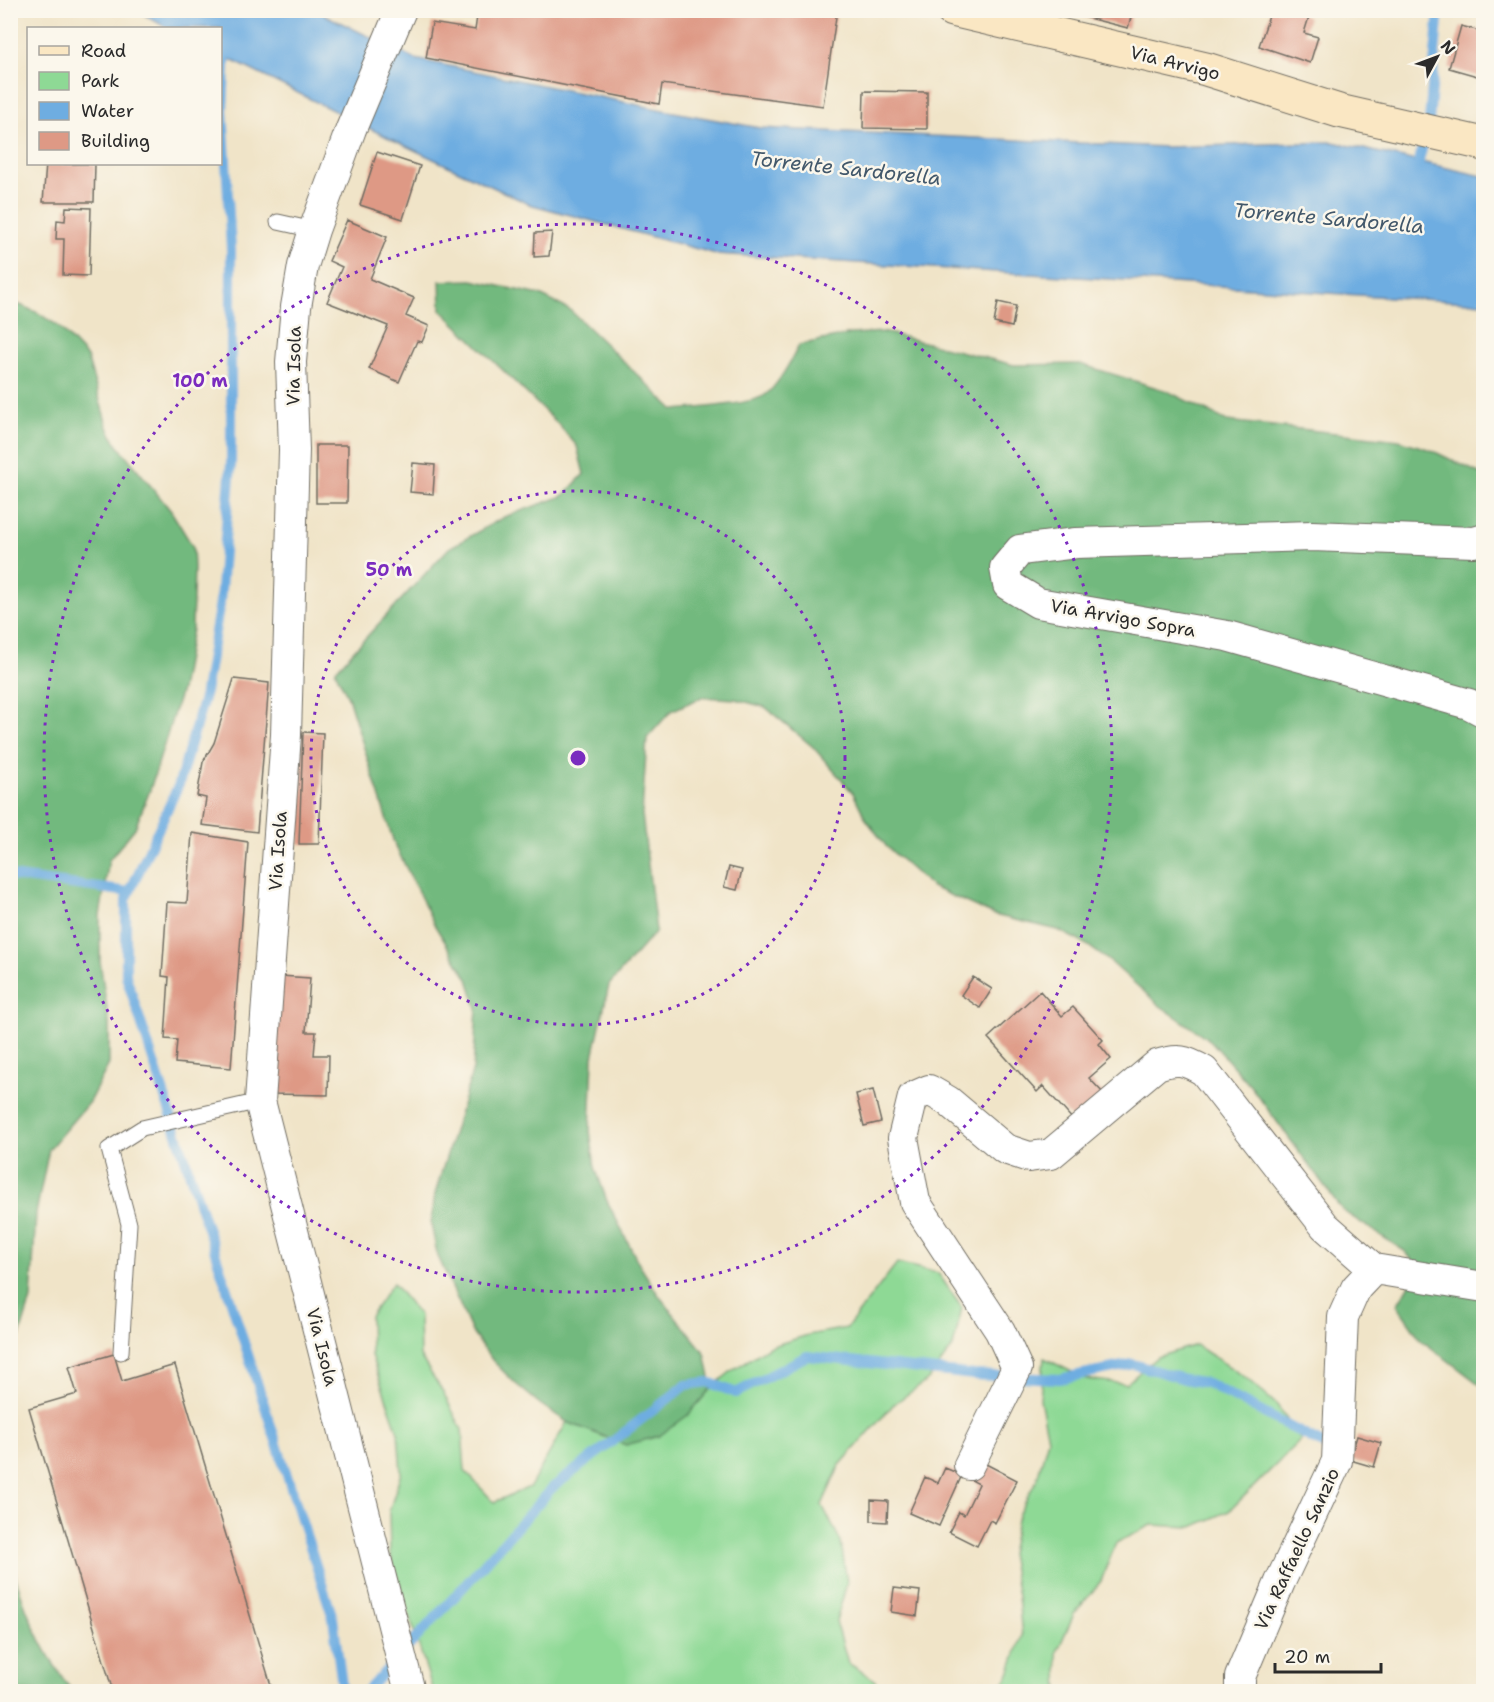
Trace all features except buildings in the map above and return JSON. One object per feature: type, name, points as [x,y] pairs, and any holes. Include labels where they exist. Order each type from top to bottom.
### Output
[{"type":"main road","name":"Via Arvigo","points":[[952,10],[1206,69],[1339,111],[1484,144]]},
{"type":"street","name":"Via Isola","points":[[398,20],[351,129],[314,230],[303,266],[296,307],[291,362],[294,450],[286,735],[260,1101],[410,1692]]},
{"type":"street","name":"Via Arvigo Sopra","points":[[1484,539],[1474,542],[1312,536],[1076,543],[1020,550],[1005,568],[1008,585],[1038,603],[1227,636],[1469,704],[1484,712]]},
{"type":"street","points":[[969,1465],[1017,1368],[1000,1331],[915,1202],[903,1138],[913,1097],[929,1090],[948,1101],[1005,1149],[1029,1157],[1051,1154],[1157,1065],[1174,1059],[1191,1064],[1204,1071],[1325,1226],[1374,1269],[1484,1287]]},
{"type":"street","name":"Via Raffaello Sanzio","points":[[1240,1692],[1240,1677],[1275,1592],[1337,1461],[1343,1317],[1356,1288],[1374,1269]]},
{"type":"lane","points":[[278,222],[314,230]]},
{"type":"lane","points":[[121,1352],[129,1224],[109,1149],[142,1128],[260,1101]]},
{"type":"green space","points":[[472,280],[540,295],[570,310],[674,410],[721,406],[758,398],[765,395],[775,385],[799,345],[851,334],[884,332],[1014,365],[1080,364],[1167,391],[1227,421],[1399,440],[1431,450],[1483,475],[1483,1387],[1421,1340],[1397,1305],[1419,1270],[1406,1252],[1343,1211],[1252,1088],[1211,1041],[1159,1005],[1113,964],[1087,945],[1058,930],[994,915],[932,887],[886,846],[866,819],[853,793],[813,747],[765,707],[735,699],[702,697],[671,711],[647,738],[642,814],[656,931],[609,985],[593,1057],[590,1131],[595,1167],[607,1201],[640,1266],[660,1297],[705,1353],[712,1387],[688,1415],[659,1436],[626,1445],[567,1422],[540,1404],[493,1361],[473,1334],[437,1254],[431,1224],[435,1194],[473,1069],[477,1008],[468,979],[435,926],[394,843],[348,697],[335,671],[449,548],[504,517],[563,496],[584,474],[577,446],[557,423],[441,310],[440,281]]},
{"type":"green space","points":[[11,301],[38,313],[57,325],[87,357],[107,425],[116,443],[171,511],[193,547],[194,568],[192,629],[181,690],[150,790],[135,828],[109,860],[100,916],[100,961],[109,1023],[109,1064],[89,1102],[49,1149],[36,1213],[31,1299],[11,1364]]},
{"type":"green space","points":[[897,1263],[938,1273],[962,1308],[953,1347],[928,1380],[894,1404],[840,1465],[822,1505],[841,1542],[847,1583],[836,1621],[848,1663],[875,1680],[877,1691],[433,1691],[390,1553],[389,1512],[401,1473],[398,1432],[371,1355],[370,1316],[393,1283],[419,1315],[420,1356],[443,1392],[462,1430],[465,1471],[494,1502],[530,1487],[567,1422],[626,1445],[688,1415],[712,1387],[734,1369],[769,1347],[808,1335],[847,1328]]},
{"type":"green space","points":[[1196,1345],[1245,1377],[1277,1405],[1301,1440],[1229,1511],[1192,1527],[1151,1525],[1116,1543],[1101,1581],[1074,1614],[1057,1652],[1059,1691],[998,1691],[1009,1674],[1022,1636],[1018,1596],[1010,1554],[1018,1515],[1037,1479],[1048,1439],[1040,1399],[1044,1358],[1086,1379],[1126,1384],[1157,1357]]},
{"type":"green space","points":[[10,1555],[20,1591],[34,1626],[51,1660],[72,1691],[11,1691]]},
{"type":"water","name":"Torrente Sardorella","points":[[138,11],[317,11],[415,59],[760,128],[1167,147],[1333,142],[1483,176],[1483,303],[716,254],[529,204],[222,55],[222,27],[165,27]]},
{"type":"waterway","points":[[1416,173],[1429,121],[1439,10]]},
{"type":"waterway","points":[[226,44],[223,110],[231,249],[231,464],[220,602],[204,698],[179,784],[126,900],[126,976],[333,1618],[343,1692]]},
{"type":"waterway","points":[[10,876],[129,892]]},
{"type":"waterway","points":[[366,1692],[552,1488],[686,1385],[708,1382],[736,1393],[807,1356],[974,1375],[1059,1379],[1133,1364],[1184,1379],[1207,1383],[1328,1447]]}]
